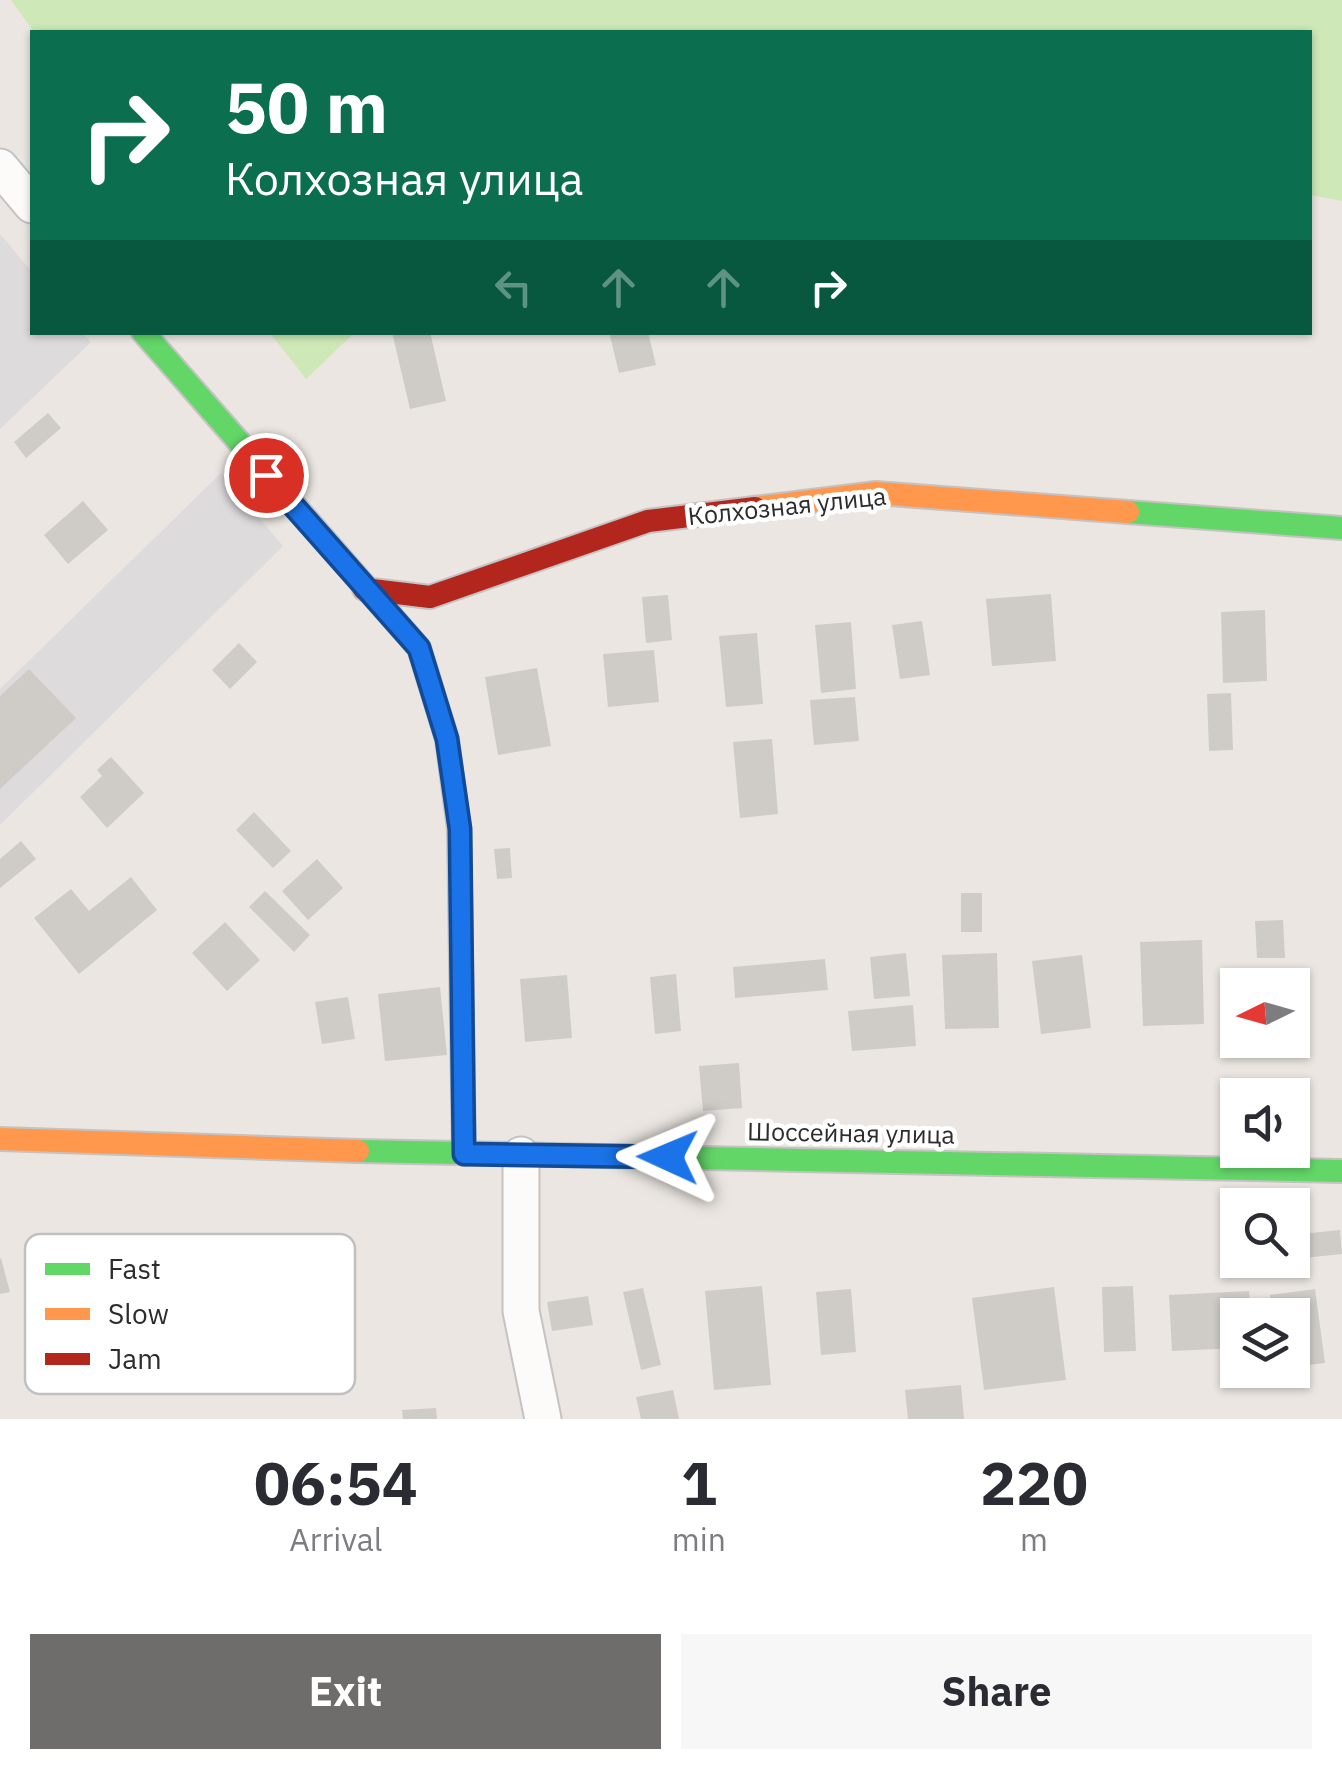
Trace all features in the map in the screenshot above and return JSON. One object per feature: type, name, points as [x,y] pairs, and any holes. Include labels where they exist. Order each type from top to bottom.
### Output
[{"type":"street","points":[[0,167],[30,202]]},
{"type":"street","points":[[146,335],[419,648],[447,739],[460,829],[464,1154]]},
{"type":"street","name":"Колхозная улица","points":[[364,589],[430,597],[648,521],[876,493],[1342,528]]},
{"type":"street","points":[[419,648],[430,597]]},
{"type":"street","name":"Шоссейная улица","points":[[0,1139],[464,1154],[1342,1171]]},
{"type":"street","points":[[520,1154],[521,1311],[544,1419]]},
{"type":"shaded area","points":[[0,234],[30,270],[30,335],[85,335],[91,342],[0,429]]},
{"type":"shaded area","points":[[221,473],[283,546],[0,825],[0,689]]},
{"type":"green space","points":[[11,0],[1342,0],[1342,201],[1312,195],[1312,30],[33,30]]},
{"type":"green space","points":[[272,335],[352,335],[306,379]]},
{"type":"building","points":[[393,335],[431,335],[446,401],[410,409]]},
{"type":"building","points":[[610,335],[649,335],[656,365],[619,373]]},
{"type":"building","points":[[48,413],[61,428],[26,458],[14,442]]},
{"type":"building","points":[[83,501],[108,530],[68,564],[44,535]]},
{"type":"building","points":[[1051,594],[1056,661],[992,666],[986,599]]},
{"type":"building","points":[[668,595],[672,640],[646,643],[642,597]]},
{"type":"building","points":[[1265,610],[1267,681],[1223,683],[1221,612]]},
{"type":"building","points":[[922,621],[930,675],[900,679],[892,625]]},
{"type":"building","points":[[851,622],[856,689],[821,693],[815,625]]},
{"type":"building","points":[[757,633],[763,704],[726,707],[719,636]]},
{"type":"building","points":[[239,643],[257,662],[230,689],[212,670]]},
{"type":"building","points":[[654,650],[659,702],[608,707],[603,654]]},
{"type":"building","points":[[537,668],[551,746],[498,755],[485,677]]},
{"type":"building","points":[[29,669],[76,718],[0,789],[0,696]]},
{"type":"building","points":[[1231,693],[1233,750],[1209,751],[1207,694]]},
{"type":"building","points":[[855,697],[859,741],[814,745],[810,700]]},
{"type":"building","points":[[772,739],[778,814],[740,818],[733,742]]},
{"type":"building","points":[[111,757],[144,793],[107,828],[80,797],[102,776],[97,770]]},
{"type":"building","points":[[254,812],[291,851],[273,868],[236,830]]},
{"type":"building","points":[[21,841],[36,859],[0,888],[0,859]]},
{"type":"building","points":[[510,848],[512,878],[497,879],[494,849]]},
{"type":"building","points":[[317,859],[343,888],[308,920],[282,891]]},
{"type":"building","points":[[131,877],[157,910],[79,974],[34,918],[71,889],[89,911]]},
{"type":"building","points":[[265,891],[310,935],[294,952],[249,907]]},
{"type":"building","points":[[961,893],[982,893],[982,932],[961,932]]},
{"type":"building","points":[[1283,920],[1285,958],[1257,958],[1255,921]]},
{"type":"building","points":[[225,922],[260,960],[227,991],[192,953]]},
{"type":"building","points":[[1202,940],[1204,1024],[1143,1026],[1140,942]]},
{"type":"building","points":[[906,953],[910,996],[874,999],[870,957]]},
{"type":"building","points":[[997,953],[999,1028],[945,1029],[942,955]]},
{"type":"building","points":[[1082,955],[1091,1028],[1041,1034],[1032,961]]},
{"type":"building","points":[[825,959],[828,990],[735,998],[733,967]]},
{"type":"building","points":[[676,974],[681,1031],[655,1034],[650,977]]},
{"type":"building","points":[[567,975],[572,1038],[525,1042],[520,979]]},
{"type":"building","points":[[440,987],[447,1055],[385,1061],[378,994]]},
{"type":"building","points":[[348,997],[355,1039],[322,1044],[315,1002]]},
{"type":"building","points":[[913,1005],[916,1046],[852,1051],[848,1011]]},
{"type":"building","points":[[739,1063],[742,1108],[703,1111],[699,1066]]},
{"type":"building","points":[[1340,1230],[1342,1254],[1310,1257],[1310,1233]]},
{"type":"building","points":[[0,1259],[10,1292],[0,1294]]},
{"type":"building","points":[[762,1286],[771,1385],[714,1390],[705,1291]]},
{"type":"building","points":[[1133,1286],[1136,1351],[1104,1352],[1102,1287]]},
{"type":"building","points":[[1054,1287],[1066,1380],[984,1390],[972,1298]]},
{"type":"building","points":[[643,1288],[661,1365],[641,1370],[623,1292]]},
{"type":"building","points":[[851,1289],[856,1352],[821,1355],[816,1292]]},
{"type":"building","points":[[1315,1289],[1325,1363],[1310,1365],[1310,1298],[1270,1295]]},
{"type":"building","points":[[1249,1291],[1250,1298],[1220,1298],[1220,1349],[1172,1351],[1169,1295]]},
{"type":"building","points":[[588,1296],[593,1325],[552,1331],[547,1302]]},
{"type":"building","points":[[961,1385],[964,1419],[908,1419],[905,1390]]},
{"type":"building","points":[[673,1390],[679,1419],[641,1419],[636,1397]]},
{"type":"building","points":[[436,1408],[437,1419],[403,1419],[402,1410]]},
{"type":"traffic: fast","points":[[146,335],[419,648],[447,739],[459,829],[464,1154]]},
{"type":"traffic: fast","points":[[1128,512],[1342,528]]},
{"type":"traffic: fast","points":[[358,1151],[1342,1171]]},
{"type":"traffic: slow","points":[[755,508],[876,493],[1128,512]]},
{"type":"traffic: slow","points":[[0,1139],[358,1151]]},
{"type":"traffic: jam","points":[[364,589],[430,597],[648,521],[755,508]]},
{"type":"route","points":[[266,475],[419,648],[447,739],[460,829],[464,1154],[668,1157]]}]
